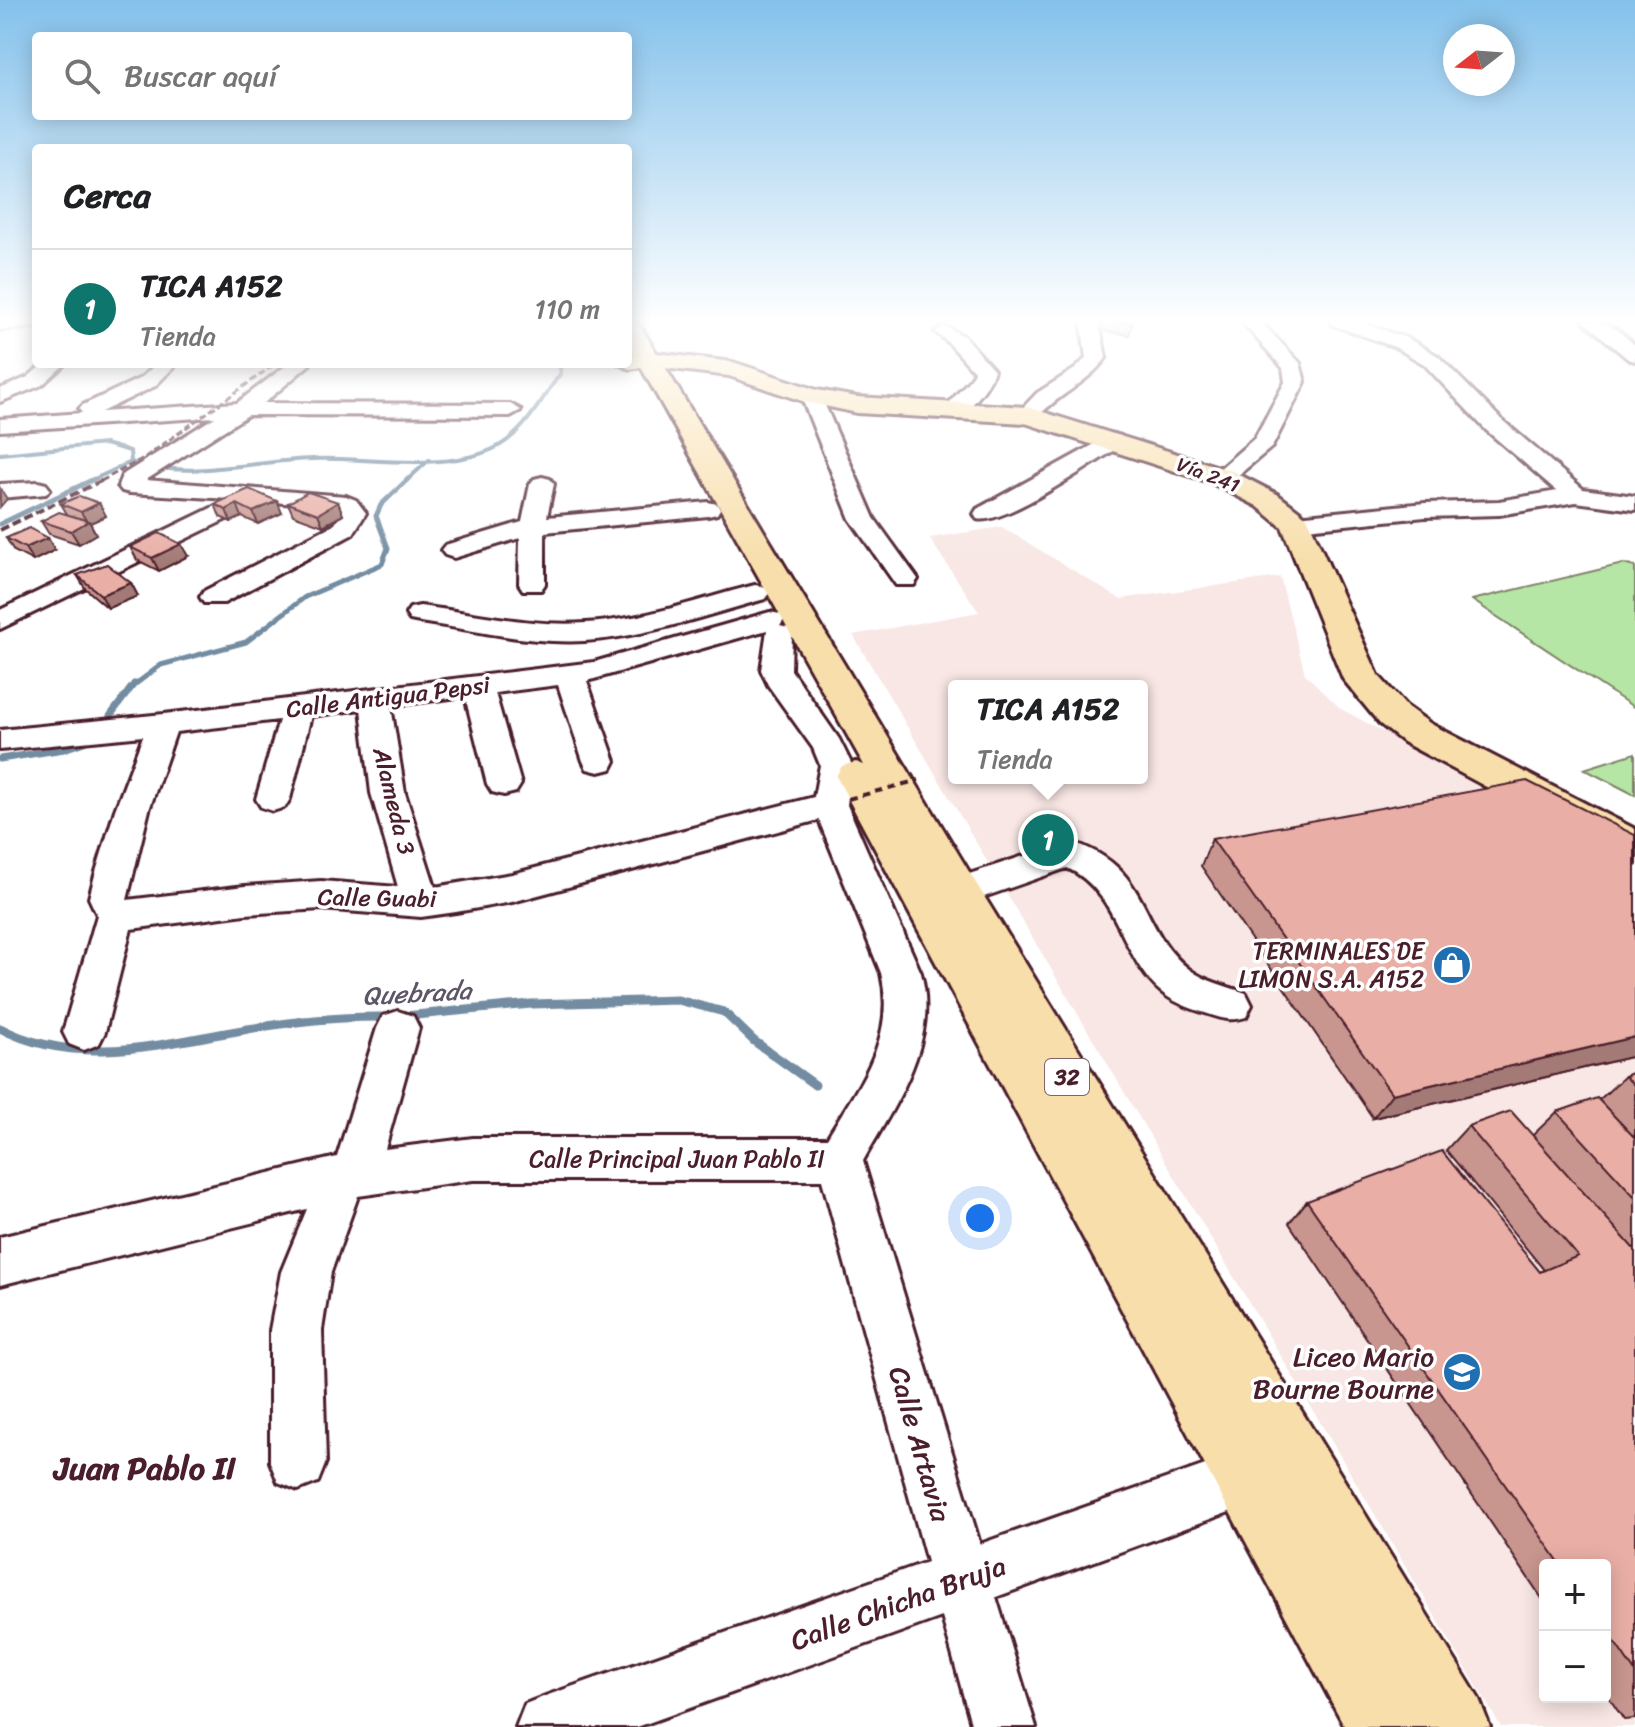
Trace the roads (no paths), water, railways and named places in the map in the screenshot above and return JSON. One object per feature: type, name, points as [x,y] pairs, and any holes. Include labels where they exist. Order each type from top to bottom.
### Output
[{"type":"main road","name":"32","points":[[655,402],[708,509],[1388,1727]]},
{"type":"main road","name":"32","points":[[660,402],[958,892],[1451,1727]]},
{"type":"main road","name":"Vía 241","points":[[840,402],[1027,415],[1222,477],[1267,500],[1296,523],[1361,679],[1393,715],[1417,733],[1635,848]]},
{"type":"street","points":[[60,420],[107,402]]},
{"type":"street","points":[[214,597],[344,529],[354,513],[347,505],[337,501],[130,486],[130,480],[252,402]]},
{"type":"street","points":[[813,402],[862,519],[905,579]]},
{"type":"street","points":[[952,412],[961,402]]},
{"type":"street","points":[[1027,415],[1038,402]]},
{"type":"street","points":[[1222,477],[1264,442],[1285,402]]},
{"type":"street","points":[[1471,402],[1576,495]]},
{"type":"street","points":[[0,425],[243,409],[510,410]]},
{"type":"street","points":[[986,514],[1024,495],[1113,441]]},
{"type":"street","points":[[532,584],[533,526],[542,484]]},
{"type":"street","points":[[0,491],[38,489]]},
{"type":"street","points":[[0,621],[260,494]]},
{"type":"street","points":[[1296,523],[1425,510],[1499,508],[1576,495],[1635,503]]},
{"type":"street","points":[[454,550],[533,526],[708,509]]},
{"type":"street","points":[[420,614],[558,633],[768,616],[776,670],[783,685],[828,746],[836,765],[839,802]]},
{"type":"street","name":"Calle Antigua Pepsi","points":[[0,740],[164,724],[614,667],[768,616]]},
{"type":"street","points":[[570,674],[599,761]]},
{"type":"street","points":[[478,686],[504,784]]},
{"type":"street","name":"Alameda 3","points":[[375,698],[388,793],[421,903]]},
{"type":"street","points":[[273,799],[298,708]]},
{"type":"street","points":[[84,1032],[116,913],[110,908],[108,898],[122,838],[137,788],[164,724]]},
{"type":"street","name":"Calle Guabi","points":[[116,913],[128,915],[245,900],[321,895],[421,903],[512,888],[839,802]]},
{"type":"street","name":"Calle Principal Juan Pablo II","points":[[5,1267],[348,1176],[473,1159],[839,1159],[875,1098],[896,1051],[908,1000],[839,802]]},
{"type":"street","points":[[958,892],[1069,854],[1082,858],[1105,873],[1172,979],[1192,991],[1232,1005]]},
{"type":"street","points":[[298,1462],[296,1330],[306,1272],[348,1176],[398,1028]]},
{"type":"street","name":"Calle Artavia","points":[[839,1159],[959,1581],[1004,1727]]},
{"type":"street","name":"Calle Chicha Bruja","points":[[548,1727],[1248,1478]]},
{"type":"waterway","points":[[427,462],[473,456],[493,449],[514,435],[541,402]]},
{"type":"waterway","points":[[0,454],[105,444],[130,451],[131,462]]},
{"type":"waterway","points":[[131,462],[176,469],[312,459],[427,462]]},
{"type":"waterway","points":[[90,481],[131,462]]},
{"type":"waterway","name":"Quebrada","points":[[406,481],[427,462]]},
{"type":"waterway","points":[[0,524],[94,479]]},
{"type":"waterway","name":"Quebrada","points":[[133,686],[161,665],[246,642],[305,597],[382,564],[388,548],[376,516],[381,505],[408,479]]},
{"type":"waterway","name":"Quebrada","points":[[110,716],[134,684]]},
{"type":"waterway","name":"Quebrada","points":[[0,759],[64,749],[84,742]]},
{"type":"waterway","name":"Quebrada","points":[[405,1016],[531,1004],[678,1000],[724,1012],[754,1041],[815,1085]]},
{"type":"waterway","name":"Quebrada","points":[[0,1028],[30,1040],[91,1050],[154,1046],[300,1021],[389,1017]]},
{"type":"railway","points":[[102,480],[144,458],[223,402]]},
{"type":"railway","points":[[0,530],[102,480]]},
{"type":"place","name":"TICA A152","points":[[1048,840]]},
{"type":"place","name":"TERMINALES DE LIMON S.A. A152","points":[[1452,965]]},
{"type":"place","name":"Liceo Mario Bourne Bourne","points":[[1462,1372]]},
{"type":"district","name":"Juan Pablo II","points":[[145,1468]]}]
